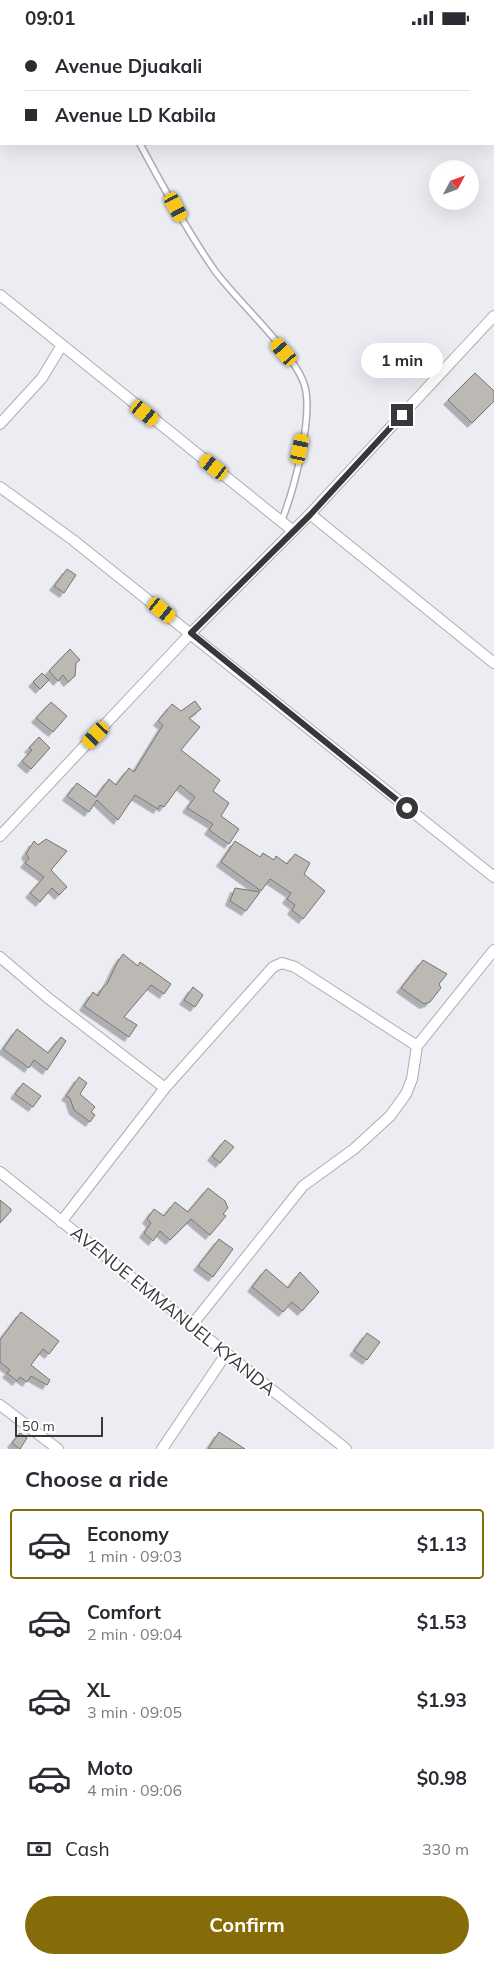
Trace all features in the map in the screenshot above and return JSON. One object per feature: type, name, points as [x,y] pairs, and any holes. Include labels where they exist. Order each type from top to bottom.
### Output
[{"type":"street","points":[[0,295],[282,520],[292,530]]},
{"type":"street","points":[[0,836],[191,633],[292,530],[310,515],[494,317]]},
{"type":"street","points":[[0,424],[42,378],[62,345]]},
{"type":"street","points":[[0,487],[73,540],[191,633],[494,877]]},
{"type":"street","points":[[310,515],[494,663]]},
{"type":"street","points":[[191,1326],[303,1186],[354,1149],[390,1116],[406,1094],[412,1079],[417,1046],[494,951]]},
{"type":"street","points":[[0,957],[48,998],[165,1088]]},
{"type":"street","points":[[61,1222],[165,1088],[273,967],[282,963],[295,967],[417,1046]]},
{"type":"street","name":"AVENUE EMMANUEL KYANDA","points":[[0,1172],[346,1449]]},
{"type":"street","points":[[162,1449],[226,1354]]},
{"type":"street","points":[[0,1405],[58,1449]]},
{"type":"lane","points":[[141,145],[188,231],[216,271],[294,362],[305,385],[308,414],[296,479],[282,520]]},
{"type":"building","points":[[475,373],[494,391],[494,401],[472,423],[448,400]]},
{"type":"building","points":[[67,569],[76,575],[64,593],[54,586]]},
{"type":"building","points":[[70,649],[80,660],[76,663],[75,676],[68,682],[63,675],[58,681],[49,671]]},
{"type":"building","points":[[42,673],[49,680],[40,689],[33,682]]},
{"type":"building","points":[[195,701],[201,709],[189,718],[200,727],[181,750],[220,780],[213,791],[229,803],[221,816],[239,829],[229,844],[209,830],[213,824],[187,808],[195,797],[180,785],[164,807],[160,805],[158,809],[135,795],[118,820],[97,800],[89,812],[67,796],[77,783],[96,797],[109,779],[116,785],[129,768],[134,772],[163,725],[158,721],[172,704],[181,711]]},
{"type":"building","points":[[51,702],[67,716],[53,732],[36,718]]},
{"type":"building","points":[[39,737],[50,748],[31,769],[22,761],[32,750],[29,748]]},
{"type":"building","points":[[46,839],[67,851],[51,870],[67,887],[59,895],[52,888],[40,902],[30,893],[44,877],[25,863],[29,858],[26,854],[34,841],[38,845]]},
{"type":"building","points":[[235,841],[260,857],[263,853],[274,860],[276,856],[287,864],[295,854],[310,863],[304,874],[325,891],[303,919],[292,910],[295,905],[287,899],[291,893],[270,879],[261,891],[221,862]]},
{"type":"building","points":[[235,888],[260,892],[246,911],[230,901]]},
{"type":"building","points":[[123,954],[138,966],[140,962],[171,984],[164,994],[151,985],[124,1017],[137,1025],[129,1037],[84,1006],[93,992],[98,996],[107,984]]},
{"type":"building","points":[[423,960],[447,974],[439,984],[441,988],[430,1002],[424,1004],[401,988]]},
{"type":"building","points":[[193,987],[203,995],[195,1007],[184,1000]]},
{"type":"building","points":[[17,1029],[48,1053],[61,1037],[66,1041],[47,1070],[34,1060],[29,1068],[3,1049]]},
{"type":"building","points":[[79,1077],[87,1083],[80,1094],[95,1107],[91,1112],[95,1115],[90,1122],[74,1110],[70,1098],[66,1096]]},
{"type":"building","points":[[23,1083],[41,1096],[33,1107],[15,1094]]},
{"type":"building","points":[[225,1140],[234,1147],[220,1163],[212,1156]]},
{"type":"building","points":[[208,1188],[225,1201],[228,1208],[223,1214],[226,1216],[210,1235],[191,1219],[170,1240],[160,1231],[153,1241],[144,1233],[151,1223],[147,1219],[154,1209],[164,1216],[175,1202],[188,1212]]},
{"type":"building","points":[[0,1200],[11,1211],[0,1223]]},
{"type":"building","points":[[219,1239],[233,1249],[213,1277],[198,1266]]},
{"type":"building","points":[[266,1269],[288,1288],[300,1272],[319,1292],[302,1311],[292,1302],[283,1312],[252,1287]]},
{"type":"building","points":[[21,1312],[59,1341],[49,1354],[43,1349],[31,1365],[50,1380],[47,1385],[31,1376],[27,1382],[20,1377],[17,1381],[7,1373],[10,1370],[0,1362],[0,1340]]},
{"type":"building","points":[[367,1333],[380,1342],[367,1360],[354,1351]]},
{"type":"building","points":[[219,1432],[245,1449],[208,1449]]},
{"type":"building","points":[[20,1433],[27,1438],[20,1449],[12,1443]]},
{"type":"route","points":[[402,415],[310,515],[292,530],[191,633],[407,808]]}]
